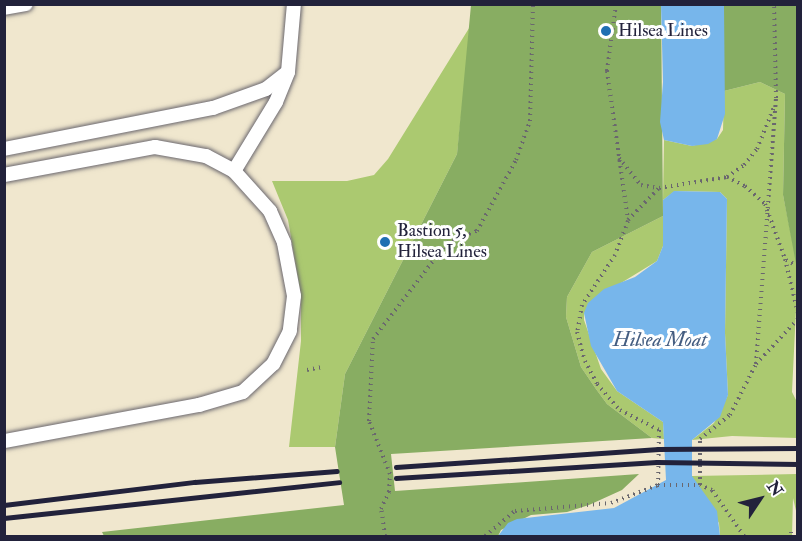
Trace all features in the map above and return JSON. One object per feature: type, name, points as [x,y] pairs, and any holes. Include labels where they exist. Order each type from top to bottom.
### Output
[{"type":"lane","points":[[4,8],[26,4]]},
{"type":"lane","points":[[234,171],[276,102],[288,72],[294,4]]},
{"type":"lane","points":[[4,148],[213,108],[266,89],[288,72]]},
{"type":"lane","points":[[4,175],[155,147],[206,156],[234,171],[270,211],[284,243],[294,296],[290,331],[273,364],[243,392],[199,405],[4,441]]},
{"type":"path","points":[[385,537],[381,509],[389,492],[390,474],[369,421],[373,339],[447,243],[477,231],[516,160],[530,121],[533,4]]},
{"type":"path","points":[[616,4],[607,71],[617,156],[628,221]]},
{"type":"path","points":[[756,364],[765,204],[776,98],[774,4]]},
{"type":"path","points":[[617,156],[641,185],[659,188],[727,177],[744,165],[757,148],[776,98]]},
{"type":"path","points":[[727,177],[762,198],[785,259],[798,313]]},
{"type":"path","points":[[658,485],[659,430],[620,410],[597,384],[577,332],[582,305],[615,255],[628,221],[659,188]]},
{"type":"path","points":[[785,259],[798,266]]},
{"type":"path","points":[[700,485],[700,440],[730,414],[756,364],[798,319]]},
{"type":"path","points":[[307,370],[322,367]]},
{"type":"path","points":[[485,537],[515,511],[611,503],[658,485],[700,485],[712,490],[744,537]]},
{"type":"green space","points":[[471,5],[661,5],[663,216],[592,252],[567,297],[566,317],[581,367],[596,389],[607,404],[652,438],[391,454],[395,491],[639,474],[622,490],[589,505],[567,512],[531,515],[501,530],[498,536],[104,536],[102,532],[344,505],[335,447],[345,374],[457,154]]},
{"type":"green space","points":[[724,5],[797,5],[797,269],[783,195],[785,94],[760,82],[724,91]]},
{"type":"green space","points":[[471,25],[457,154],[345,374],[335,447],[289,447],[301,341],[301,295],[288,220],[272,181],[347,181],[374,175],[388,159]]},
{"type":"green space","points":[[760,82],[785,94],[783,195],[798,269],[792,392],[797,402],[797,438],[732,436],[692,440],[714,423],[728,395],[725,333],[727,199],[720,192],[675,191],[663,200],[664,140],[692,146],[717,139],[723,130],[724,91]]},
{"type":"green space","points":[[663,216],[663,246],[657,261],[621,283],[584,313],[584,320],[601,369],[617,391],[663,422],[664,439],[652,438],[607,404],[581,367],[566,317],[567,297],[592,252]]},
{"type":"green space","points":[[797,474],[797,515],[793,498],[792,536],[720,536],[719,523],[691,480],[692,476]]},
{"type":"water","points":[[661,5],[724,5],[725,114],[717,139],[708,144],[692,146],[664,140],[660,122],[663,82]]},
{"type":"water","name":"Hilsea Moat","points":[[674,191],[720,192],[727,199],[725,333],[728,395],[720,417],[692,440],[692,476],[717,511],[720,536],[498,536],[508,523],[517,519],[614,508],[666,480],[663,422],[617,391],[591,346],[584,313],[588,303],[604,289],[635,277],[657,261],[663,246],[663,200]]},
{"type":"railway","points":[[396,467],[658,449],[798,448]]},
{"type":"railway","points":[[396,478],[657,462],[798,464]]},
{"type":"railway","points":[[4,505],[195,482],[337,471]]},
{"type":"railway","points":[[4,518],[339,482]]},
{"type":"place","name":"Hilsea Lines","points":[[606,31]]},
{"type":"place","name":"Bastion 5, Hilsea Lines","points":[[385,242]]}]
